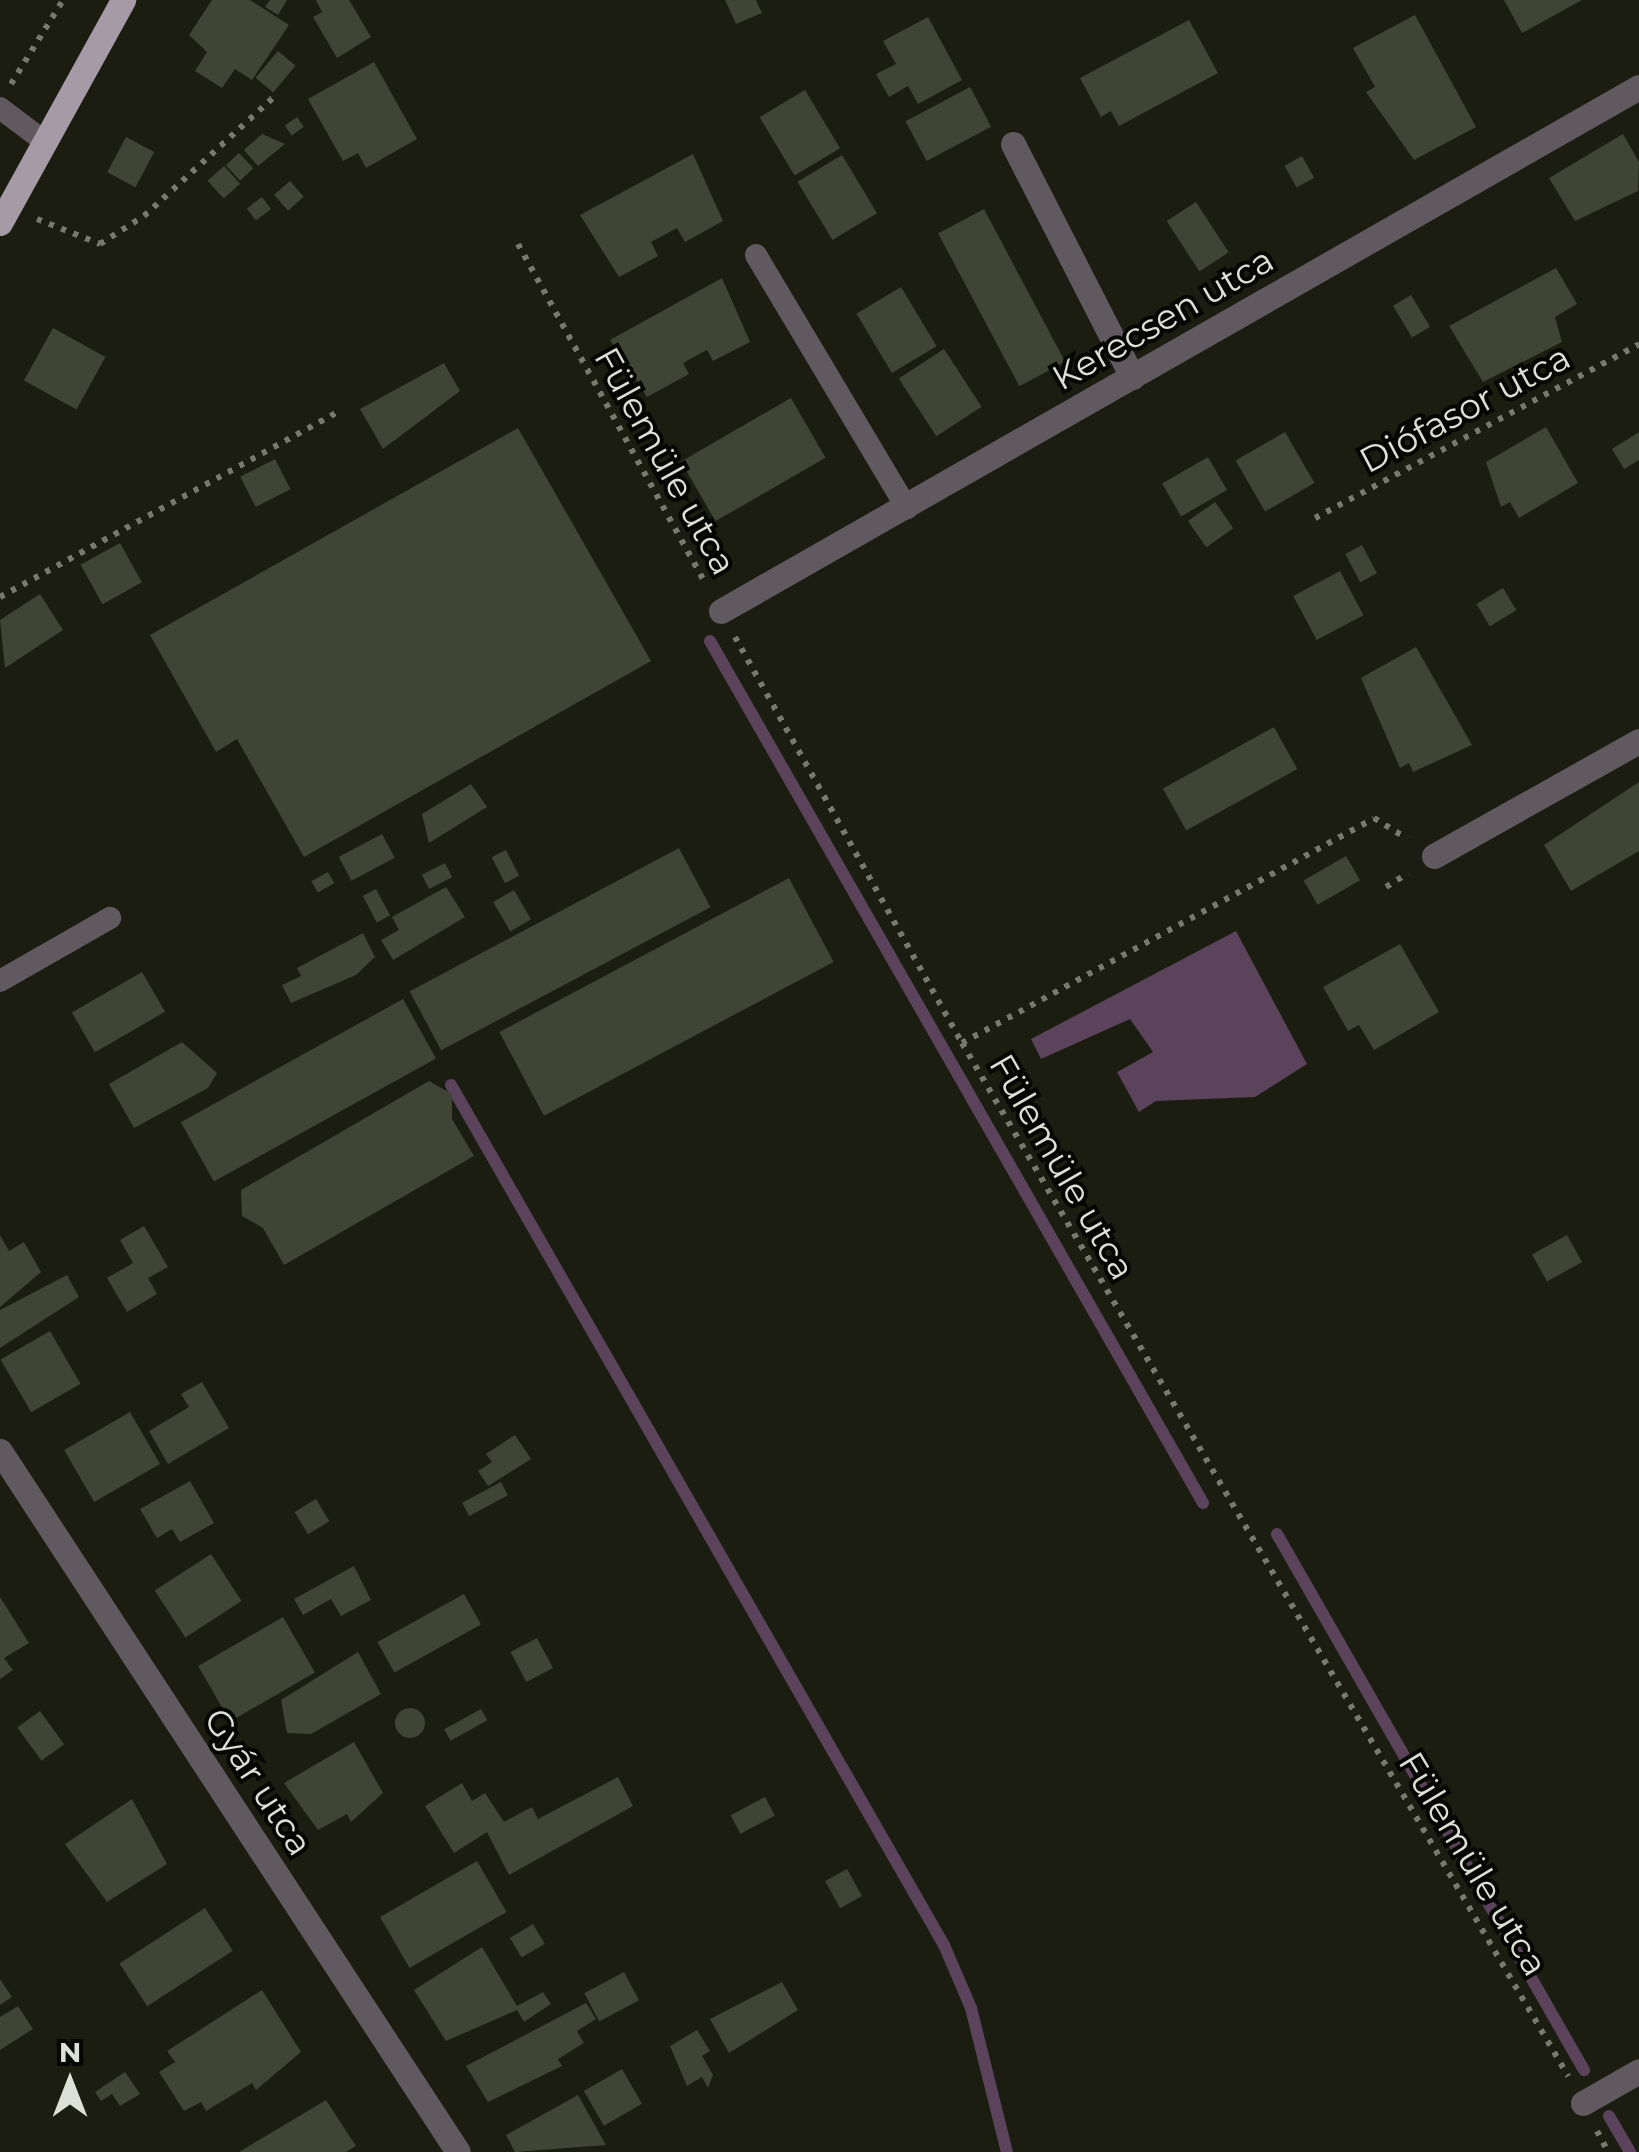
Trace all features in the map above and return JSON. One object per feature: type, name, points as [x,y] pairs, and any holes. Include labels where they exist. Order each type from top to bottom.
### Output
[{"type":"main road","points":[[0,223],[123,0]]},
{"type":"street","name":"Kerecsen utca","points":[[721,611],[1639,88]]},
{"type":"street","points":[[1013,144],[1132,377]]},
{"type":"street","points":[[1434,856],[1639,741]]},
{"type":"street","name":"Gyár utca","points":[[0,1451],[458,2152]]},
{"type":"street","points":[[1583,2103],[1639,2071]]},
{"type":"lane","points":[[0,108],[45,142]]},
{"type":"lane","points":[[756,255],[906,508]]},
{"type":"lane","points":[[0,981],[110,918]]},
{"type":"path","points":[[0,100],[63,0]]},
{"type":"path","points":[[69,236],[100,244],[144,216],[274,98]]},
{"type":"path","name":"Fülemüle utca","points":[[518,244],[962,1043],[1583,2103]]},
{"type":"path","name":"Diófasor utca","points":[[1315,518],[1639,344]]},
{"type":"path","points":[[0,597],[341,410]]},
{"type":"path","points":[[962,1043],[1374,818],[1434,856]]},
{"type":"shaded area","points":[[1236,931],[1307,1064],[1255,1097],[1156,1101],[1139,1112],[1117,1072],[1153,1052],[1130,1019],[1041,1059],[1031,1039]]},
{"type":"building","points":[[212,0],[250,0],[289,25],[252,80],[235,69],[222,88],[195,71],[207,52],[189,35]]},
{"type":"building","points":[[270,0],[287,0],[278,15],[265,7]]},
{"type":"building","points":[[316,0],[349,0],[371,37],[337,58],[313,17],[322,12]]},
{"type":"building","points":[[725,0],[756,0],[762,13],[736,24]]},
{"type":"building","points":[[1504,0],[1582,0],[1522,33]]},
{"type":"building","points":[[1415,15],[1476,127],[1414,160],[1366,92],[1375,87],[1353,48]]},
{"type":"building","points":[[928,17],[962,80],[918,104],[908,86],[889,97],[876,74],[896,64],[883,41]]},
{"type":"building","points":[[1189,20],[1218,73],[1119,126],[1111,111],[1101,117],[1080,78]]},
{"type":"building","points":[[278,51],[296,66],[273,93],[256,78]]},
{"type":"building","points":[[374,62],[417,139],[366,168],[358,153],[343,161],[308,99]]},
{"type":"building","points":[[970,87],[991,127],[927,161],[906,121]]},
{"type":"building","points":[[805,90],[840,148],[795,176],[760,117]]},
{"type":"building","points":[[297,117],[304,127],[292,135],[285,126]]},
{"type":"building","points":[[262,134],[285,144],[258,166],[244,150]]},
{"type":"building","points":[[1623,134],[1639,162],[1638,191],[1575,221],[1549,178]]},
{"type":"building","points":[[126,137],[154,152],[135,187],[107,172]]},
{"type":"building","points":[[239,153],[253,168],[240,181],[226,165]]},
{"type":"building","points":[[693,154],[723,221],[685,242],[677,228],[651,242],[658,256],[619,277],[580,215]]},
{"type":"building","points":[[842,155],[877,213],[832,240],[797,182]]},
{"type":"building","points":[[1302,156],[1314,178],[1297,188],[1285,166]]},
{"type":"building","points":[[224,166],[240,184],[224,199],[208,181]]},
{"type":"building","points":[[290,181],[304,197],[288,211],[274,195]]},
{"type":"building","points":[[262,197],[271,209],[256,220],[247,208]]},
{"type":"building","points":[[1196,202],[1229,252],[1199,271],[1167,221]]},
{"type":"building","points":[[984,209],[1065,362],[1019,386],[938,233]]},
{"type":"building","points":[[1556,268],[1577,304],[1555,317],[1562,342],[1483,382],[1449,326]]},
{"type":"building","points":[[722,278],[750,342],[713,361],[707,350],[683,363],[689,374],[647,397],[610,340]]},
{"type":"building","points":[[901,287],[937,346],[892,373],[856,314]]},
{"type":"building","points":[[1411,295],[1430,327],[1412,338],[1393,306]]},
{"type":"building","points":[[53,328],[105,357],[76,410],[24,380]]},
{"type":"building","points":[[944,349],[982,407],[936,436],[899,378]]},
{"type":"building","points":[[444,363],[460,391],[383,449],[360,409]]},
{"type":"building","points":[[791,398],[826,458],[716,521],[681,461]]},
{"type":"building","points":[[1546,427],[1578,483],[1519,518],[1510,502],[1501,507],[1486,462]]},
{"type":"building","points":[[518,428],[651,661],[304,857],[237,739],[216,752],[150,635]]},
{"type":"building","points":[[1285,432],[1314,483],[1265,512],[1236,460]]},
{"type":"building","points":[[1639,432],[1639,460],[1624,469],[1612,449]]},
{"type":"building","points":[[1208,457],[1227,490],[1181,516],[1162,484]]},
{"type":"building","points":[[275,459],[290,489],[256,507],[240,477]]},
{"type":"building","points":[[1215,502],[1233,528],[1206,547],[1188,521]]},
{"type":"building","points":[[120,543],[142,582],[102,604],[81,565]]},
{"type":"building","points":[[1362,545],[1377,573],[1360,582],[1345,554]]},
{"type":"building","points":[[1340,571],[1363,615],[1317,640],[1293,596]]},
{"type":"building","points":[[1503,588],[1516,610],[1490,626],[1476,604]]},
{"type":"building","points":[[40,594],[63,630],[5,668],[0,620]]},
{"type":"building","points":[[1416,647],[1472,745],[1413,772],[1409,763],[1400,768],[1361,678]]},
{"type":"building","points":[[1274,727],[1297,769],[1186,831],[1163,789]]},
{"type":"building","points":[[1639,782],[1639,851],[1571,891],[1544,845]]},
{"type":"building","points":[[471,784],[487,807],[429,843],[422,814]]},
{"type":"building","points":[[382,834],[395,858],[351,881],[339,857]]},
{"type":"building","points":[[679,848],[710,907],[441,1050],[410,991]]},
{"type":"building","points":[[506,850],[519,876],[505,883],[492,857]]},
{"type":"building","points":[[1346,856],[1360,880],[1318,905],[1304,881]]},
{"type":"building","points":[[445,863],[452,877],[429,889],[422,875]]},
{"type":"building","points":[[328,872],[334,883],[318,893],[311,881]]},
{"type":"building","points":[[789,878],[834,962],[544,1116],[499,1032]]},
{"type":"building","points":[[446,887],[465,917],[393,960],[381,940],[399,930],[392,917]]},
{"type":"building","points":[[376,889],[390,915],[377,923],[363,896]]},
{"type":"building","points":[[514,890],[531,919],[510,931],[493,902]]},
{"type":"building","points":[[363,933],[375,957],[356,975],[291,1003],[282,985],[301,976],[297,968]]},
{"type":"building","points":[[1400,944],[1439,1012],[1374,1050],[1359,1025],[1348,1031],[1323,987]]},
{"type":"building","points":[[142,972],[165,1012],[95,1052],[72,1012]]},
{"type":"building","points":[[403,999],[436,1058],[214,1182],[181,1122]]},
{"type":"building","points":[[182,1042],[217,1073],[208,1088],[134,1128],[109,1084]]},
{"type":"building","points":[[429,1081],[452,1094],[452,1119],[474,1156],[284,1265],[263,1228],[242,1216],[241,1190]]},
{"type":"building","points":[[144,1226],[168,1267],[148,1278],[157,1294],[127,1312],[107,1278],[133,1263],[120,1240]]},
{"type":"building","points":[[0,1235],[9,1251],[24,1242],[41,1272],[0,1307]]},
{"type":"building","points":[[1567,1235],[1582,1262],[1547,1282],[1532,1254]]},
{"type":"building","points":[[67,1275],[79,1297],[0,1348],[0,1310]]},
{"type":"building","points":[[50,1331],[80,1384],[31,1412],[1,1360]]},
{"type":"building","points":[[202,1382],[229,1428],[168,1464],[149,1431],[189,1407],[181,1394]]},
{"type":"building","points":[[130,1412],[160,1464],[94,1502],[64,1450]]},
{"type":"building","points":[[515,1435],[531,1459],[488,1486],[478,1471],[492,1462],[486,1454]]},
{"type":"building","points":[[190,1481],[214,1523],[180,1542],[172,1529],[157,1538],[140,1509]]},
{"type":"building","points":[[501,1482],[508,1495],[469,1516],[462,1503]]},
{"type":"building","points":[[316,1499],[329,1521],[308,1534],[295,1512]]},
{"type":"building","points":[[211,1554],[241,1601],[185,1637],[155,1590]]},
{"type":"building","points":[[354,1566],[371,1600],[341,1616],[331,1599],[303,1615],[294,1599]]},
{"type":"building","points":[[464,1594],[481,1625],[394,1673],[377,1642]]},
{"type":"building","points":[[0,1597],[29,1643],[4,1658],[13,1670],[0,1679]]},
{"type":"building","points":[[283,1617],[315,1672],[230,1721],[198,1666]]},
{"type":"building","points":[[537,1638],[553,1668],[526,1682],[511,1652]]},
{"type":"building","points":[[358,1652],[381,1694],[311,1734],[287,1733],[281,1700]]},
{"type":"building","points":[[410,1708],[420,1713],[425,1723],[420,1733],[410,1738],[400,1733],[395,1723],[400,1713]]},
{"type":"building","points":[[481,1709],[487,1720],[451,1741],[444,1729]]},
{"type":"building","points":[[40,1711],[64,1744],[41,1761],[17,1727]]},
{"type":"building","points":[[354,1742],[383,1793],[351,1822],[347,1814],[318,1830],[284,1783]]},
{"type":"building","points":[[618,1777],[633,1806],[509,1875],[487,1832],[454,1853],[425,1806],[462,1783],[472,1801],[485,1793],[504,1822],[532,1807],[538,1819]]},
{"type":"building","points":[[765,1797],[775,1816],[740,1834],[731,1815]]},
{"type":"building","points":[[132,1799],[167,1864],[107,1902],[65,1844]]},
{"type":"building","points":[[477,1861],[506,1912],[410,1968],[380,1917]]},
{"type":"building","points":[[847,1869],[862,1896],[840,1908],[825,1881]]},
{"type":"building","points":[[205,1908],[233,1951],[147,2006],[119,1964]]},
{"type":"building","points":[[533,1924],[545,1944],[522,1958],[510,1938]]},
{"type":"building","points":[[482,1947],[517,2006],[543,1992],[551,2004],[524,2022],[517,2010],[446,2041],[414,1990]]},
{"type":"building","points":[[624,1972],[639,2000],[599,2021],[584,1993]]},
{"type":"building","points":[[0,1979],[12,1997],[0,2005]]},
{"type":"building","points":[[782,1982],[798,2010],[729,2053],[710,2019]]},
{"type":"building","points":[[262,1990],[301,2052],[256,2090],[252,2083],[206,2111],[201,2102],[184,2111],[159,2072],[175,2062],[167,2051]]},
{"type":"building","points":[[586,2003],[596,2019],[577,2031],[584,2043],[558,2059],[562,2066],[488,2102],[466,2066]]},
{"type":"building","points":[[18,2006],[33,2029],[0,2050],[0,2017]]},
{"type":"building","points":[[697,2030],[710,2051],[702,2056],[713,2075],[708,2088],[702,2077],[687,2086],[670,2046]]},
{"type":"building","points":[[622,2069],[642,2104],[604,2126],[584,2091]]},
{"type":"building","points":[[125,2072],[140,2094],[120,2106],[112,2094],[101,2101],[95,2092]]},
{"type":"building","points":[[578,2095],[606,2145],[515,2152],[506,2135]]},
{"type":"building","points":[[326,2100],[356,2146],[346,2152],[239,2152]]},
{"type":"waterway","points":[[710,641],[1203,1503]]},
{"type":"waterway","points":[[451,1085],[944,1945],[971,2008],[1007,2152]]},
{"type":"waterway","points":[[1277,1534],[1584,2070]]},
{"type":"waterway","points":[[1609,2116],[1630,2152]]}]
